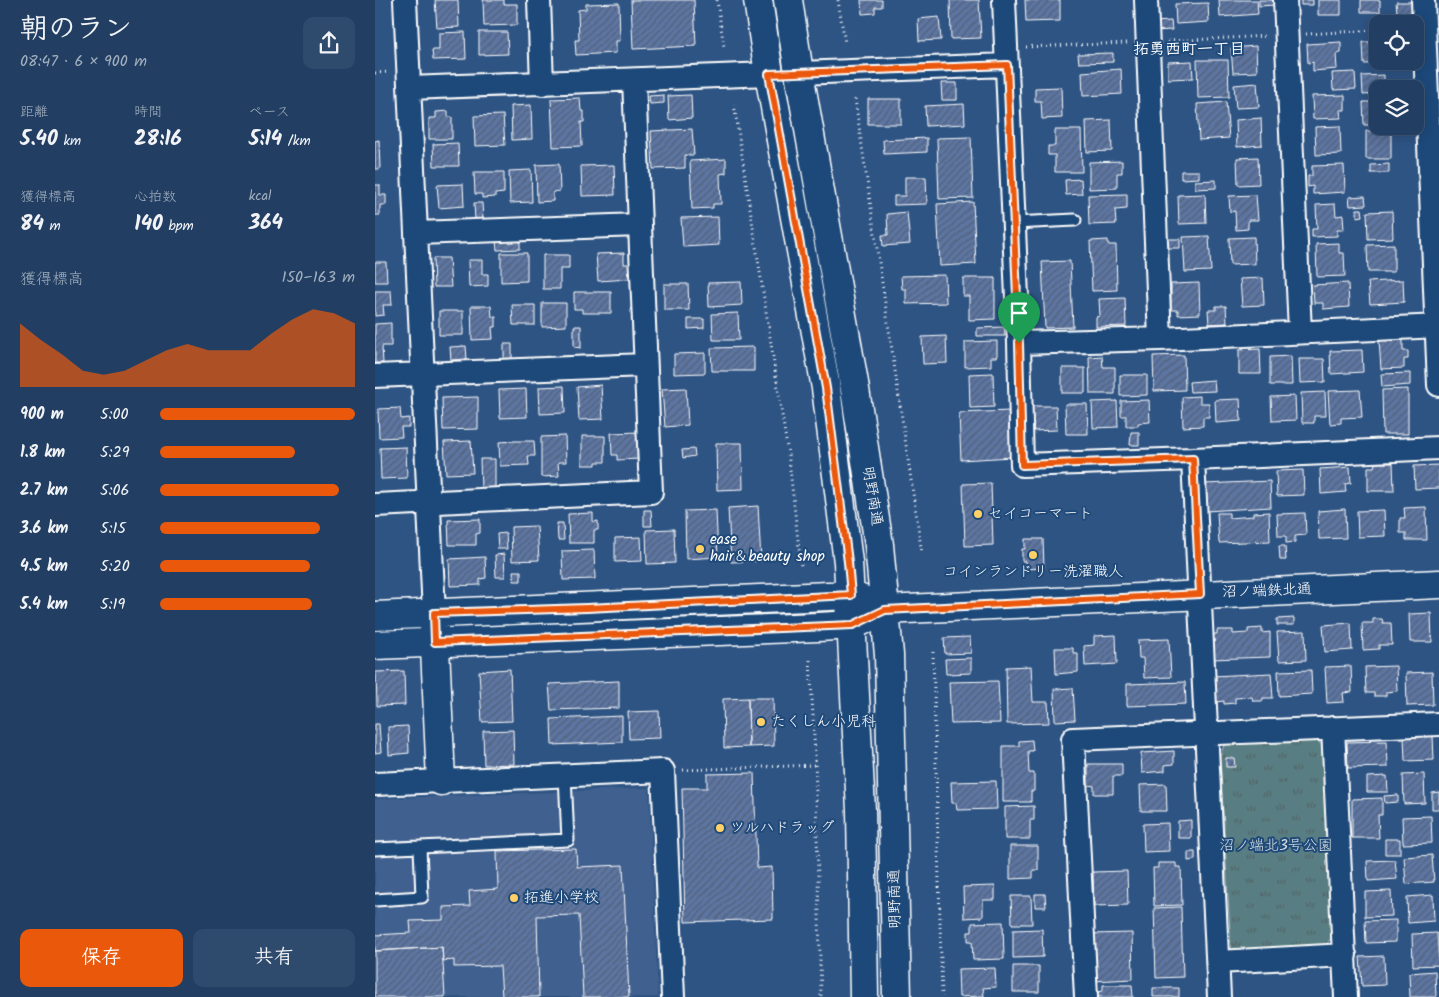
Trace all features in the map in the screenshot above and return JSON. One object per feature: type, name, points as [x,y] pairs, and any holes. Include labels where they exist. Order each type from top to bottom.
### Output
[{"type":"street","points":[[405,0],[441,781]]},
{"type":"street","points":[[539,0],[542,84]]},
{"type":"street","name":"明野南通","points":[[758,0],[769,74],[826,388],[848,562],[853,625],[861,810],[864,997]]},
{"type":"street","name":"明野南通","points":[[788,0],[799,73],[854,382],[879,545],[889,655],[897,997]]},
{"type":"street","points":[[1004,0],[1019,343],[1022,465],[1439,448]]},
{"type":"street","points":[[1146,0],[1160,339]]},
{"type":"street","points":[[1285,0],[1300,332]]},
{"type":"street","points":[[1423,0],[1439,385]]},
{"type":"street","points":[[410,88],[799,73],[1006,56]]},
{"type":"street","points":[[375,505],[651,492],[634,80]]},
{"type":"street","points":[[416,233],[639,225]]},
{"type":"street","points":[[1019,343],[1160,339],[1438,326]]},
{"type":"street","points":[[375,376],[645,365]]},
{"type":"street","points":[[1193,459],[1219,997]]},
{"type":"street","name":"沼ノ端鉄北通","points":[[885,610],[1439,584]]},
{"type":"street","points":[[375,616],[851,595],[885,610]]},
{"type":"street","points":[[375,645],[853,625],[885,610]]},
{"type":"street","points":[[1086,997],[1073,739],[1439,724]]},
{"type":"street","points":[[1333,728],[1347,997]]},
{"type":"street","points":[[375,784],[663,771],[673,997]]},
{"type":"street","points":[[1218,962],[1345,955]]},
{"type":"lane","points":[[1014,223],[1075,220]]},
{"type":"lane","points":[[375,849],[568,840],[565,776]]},
{"type":"lane","points":[[375,900],[422,897],[420,847]]},
{"type":"path","points":[[717,0],[724,47]]},
{"type":"path","points":[[838,0],[845,43]]},
{"type":"path","points":[[1006,56],[1147,42],[1369,31]]},
{"type":"path","points":[[855,99],[922,554]]},
{"type":"path","points":[[734,104],[789,460],[801,567]]},
{"type":"path","points":[[933,652],[942,997]]},
{"type":"path","points":[[810,660],[815,765],[821,997]]},
{"type":"path","points":[[663,771],[815,765]]},
{"type":"shaded area","name":"拓進小学校","points":[[649,788],[658,997],[375,997],[375,799]]},
{"type":"green space","name":"沼ノ端北3号公園","points":[[1312,737],[1322,745],[1333,935],[1325,947],[1231,950],[1220,757],[1224,745]]},
{"type":"building","points":[[435,0],[458,0],[459,27],[437,28]]},
{"type":"building","points":[[483,0],[504,0],[504,4],[517,4],[517,25],[484,26]]},
{"type":"building","points":[[631,0],[694,0],[696,46],[633,49]]},
{"type":"building","points":[[861,0],[882,0],[882,7],[875,7],[875,13],[862,14]]},
{"type":"building","points":[[950,0],[979,0],[981,38],[951,39]]},
{"type":"building","points":[[1025,0],[1060,0],[1060,21],[1026,22]]},
{"type":"building","points":[[1219,0],[1257,0],[1258,14],[1220,17]]},
{"type":"building","points":[[1259,0],[1274,0],[1275,5],[1259,6]]},
{"type":"building","points":[[1301,0],[1313,0],[1313,5],[1301,5]]},
{"type":"building","points":[[1318,0],[1341,0],[1341,15],[1318,15]]},
{"type":"building","points":[[1361,0],[1380,0],[1380,12],[1361,12]]},
{"type":"building","points":[[1396,2],[1413,2],[1413,15],[1391,15],[1391,13],[1397,12]]},
{"type":"building","points":[[619,3],[620,41],[616,41],[616,53],[576,55],[575,40],[579,40],[578,10],[586,9],[586,4]]},
{"type":"building","points":[[1208,3],[1209,22],[1176,24],[1175,4]]},
{"type":"building","points":[[939,17],[941,40],[919,41],[918,19]]},
{"type":"building","points":[[1171,21],[1172,30],[1155,31],[1154,22]]},
{"type":"building","points":[[465,32],[466,59],[433,60],[432,50],[439,50],[439,33]]},
{"type":"building","points":[[479,32],[507,32],[508,54],[479,55]]},
{"type":"building","points":[[1341,42],[1341,53],[1336,54],[1337,69],[1313,71],[1313,62],[1308,63],[1307,44]]},
{"type":"building","points":[[1363,42],[1369,42],[1369,64],[1364,64]]},
{"type":"building","points":[[1256,46],[1257,72],[1233,73],[1231,48]]},
{"type":"building","points":[[1113,53],[1113,62],[1079,63],[1078,54]]},
{"type":"building","points":[[1197,60],[1228,60],[1229,97],[1198,98]]},
{"type":"building","points":[[1192,61],[1193,78],[1168,79],[1168,62]]},
{"type":"building","points":[[1121,69],[1122,94],[1083,96],[1082,72]]},
{"type":"building","points":[[1355,72],[1356,89],[1333,90],[1332,73]]},
{"type":"building","points":[[1384,75],[1384,80],[1369,80],[1369,95],[1363,95],[1362,76]]},
{"type":"building","points":[[941,83],[957,83],[957,100],[942,100]]},
{"type":"building","points":[[1257,83],[1259,107],[1236,108],[1234,85]]},
{"type":"building","points":[[1061,87],[1062,118],[1042,119],[1041,101],[1035,101],[1035,88]]},
{"type":"building","points":[[664,95],[664,103],[650,104],[649,96]]},
{"type":"building","points":[[691,95],[692,118],[669,120],[668,96]]},
{"type":"building","points":[[1345,95],[1345,110],[1340,110],[1341,118],[1313,119],[1312,96]]},
{"type":"building","points":[[580,98],[581,111],[584,111],[584,122],[581,122],[582,146],[553,147],[551,99]]},
{"type":"building","points":[[868,99],[901,99],[901,124],[868,124]]},
{"type":"building","points":[[1226,102],[1229,138],[1199,140],[1197,104]]},
{"type":"building","points":[[1363,102],[1369,102],[1369,125],[1364,125]]},
{"type":"building","points":[[964,104],[965,124],[926,126],[925,106]]},
{"type":"building","points":[[531,105],[532,139],[512,140],[511,106]]},
{"type":"building","points":[[448,111],[448,117],[452,117],[452,139],[429,139],[429,118],[436,118],[436,112]]},
{"type":"building","points":[[503,115],[505,145],[475,146],[474,116]]},
{"type":"building","points":[[1261,118],[1262,145],[1237,147],[1236,120]]},
{"type":"building","points":[[1111,120],[1112,151],[1087,152],[1086,121]]},
{"type":"building","points":[[1340,126],[1341,154],[1316,155],[1315,127]]},
{"type":"building","points":[[692,129],[694,155],[685,155],[685,168],[653,169],[651,131]]},
{"type":"building","points":[[1055,130],[1081,130],[1082,172],[1055,172],[1055,155],[1048,155],[1048,146],[1055,146]]},
{"type":"building","points":[[1366,131],[1369,131],[1369,135],[1391,135],[1391,159],[1366,159]]},
{"type":"building","points":[[971,137],[973,198],[939,199],[937,138]]},
{"type":"building","points":[[927,138],[927,152],[884,154],[883,140]]},
{"type":"building","points":[[379,140],[380,169],[375,169],[375,141]]},
{"type":"building","points":[[458,143],[459,166],[434,166],[433,144]]},
{"type":"building","points":[[1258,157],[1259,184],[1238,185],[1237,158]]},
{"type":"building","points":[[726,159],[726,173],[720,174],[721,204],[713,204],[713,208],[692,209],[690,161]]},
{"type":"building","points":[[1122,161],[1122,173],[1117,173],[1117,188],[1089,189],[1089,162]]},
{"type":"building","points":[[559,164],[560,191],[553,192],[553,201],[537,202],[536,165]]},
{"type":"building","points":[[1389,164],[1389,173],[1371,173],[1371,165]]},
{"type":"building","points":[[614,165],[615,195],[582,196],[581,166]]},
{"type":"building","points":[[1344,165],[1345,192],[1313,194],[1313,186],[1308,187],[1308,176],[1312,176],[1312,166]]},
{"type":"building","points":[[531,170],[532,202],[510,203],[509,171]]},
{"type":"building","points":[[1181,171],[1199,171],[1199,178],[1181,179]]},
{"type":"building","points":[[474,172],[504,172],[504,193],[495,194],[495,197],[482,198],[482,194],[475,194]]},
{"type":"building","points":[[905,177],[926,177],[927,204],[894,205],[894,196],[905,196]]},
{"type":"building","points":[[1081,179],[1082,194],[1066,195],[1065,180]]},
{"type":"building","points":[[1216,180],[1216,188],[1195,189],[1195,181]]},
{"type":"building","points":[[463,184],[464,206],[439,208],[437,185]]},
{"type":"building","points":[[375,185],[380,185],[380,195],[386,195],[386,205],[380,205],[380,215],[375,215]]},
{"type":"building","points":[[1127,194],[1127,209],[1115,210],[1116,224],[1089,225],[1088,195]]},
{"type":"building","points":[[1205,194],[1206,223],[1179,224],[1178,195]]},
{"type":"building","points":[[1256,195],[1258,220],[1248,220],[1248,229],[1236,230],[1235,211],[1230,212],[1229,196]]},
{"type":"building","points":[[1365,196],[1366,205],[1350,206],[1349,197]]},
{"type":"building","points":[[973,202],[976,264],[940,266],[937,204]]},
{"type":"building","points":[[474,203],[482,203],[483,220],[475,220]]},
{"type":"building","points":[[1335,204],[1336,216],[1343,215],[1344,230],[1337,230],[1337,236],[1312,237],[1312,229],[1317,229],[1316,205]]},
{"type":"building","points":[[1357,209],[1362,209],[1363,216],[1357,217]]},
{"type":"building","points":[[1392,211],[1393,238],[1368,239],[1367,212]]},
{"type":"building","points":[[907,212],[910,244],[883,246],[882,235],[888,235],[887,214]]},
{"type":"building","points":[[718,217],[719,245],[683,247],[681,218]]},
{"type":"building","points":[[1209,236],[1211,271],[1185,272],[1183,237]]},
{"type":"building","points":[[1254,237],[1255,264],[1230,265],[1229,238]]},
{"type":"building","points":[[1163,239],[1180,239],[1180,248],[1164,248]]},
{"type":"building","points":[[520,240],[520,249],[497,250],[496,241]]},
{"type":"building","points":[[1108,240],[1108,245],[1116,245],[1117,290],[1092,291],[1090,241]]},
{"type":"building","points":[[1339,243],[1339,253],[1344,253],[1345,276],[1317,277],[1316,244]]},
{"type":"building","points":[[1394,244],[1394,272],[1368,272],[1367,245]]},
{"type":"building","points":[[501,253],[527,253],[527,281],[501,282]]},
{"type":"building","points":[[624,253],[624,264],[628,264],[629,279],[598,281],[596,254]]},
{"type":"building","points":[[543,255],[569,255],[569,269],[560,269],[560,289],[543,289]]},
{"type":"building","points":[[433,258],[449,258],[451,287],[434,287]]},
{"type":"building","points":[[468,260],[482,260],[482,274],[488,274],[488,286],[469,287]]},
{"type":"building","points":[[1070,261],[1073,327],[1045,328],[1042,262]]},
{"type":"building","points":[[375,262],[386,262],[387,282],[375,282]]},
{"type":"building","points":[[945,275],[946,303],[906,304],[906,289],[902,289],[901,276]]},
{"type":"building","points":[[963,278],[995,278],[995,319],[969,320],[969,296],[963,296]]},
{"type":"building","points":[[1263,278],[1264,305],[1242,306],[1240,279]]},
{"type":"building","points":[[1403,280],[1404,302],[1370,304],[1368,282]]},
{"type":"building","points":[[741,282],[742,305],[709,307],[708,283]]},
{"type":"building","points":[[1199,283],[1200,314],[1178,315],[1178,310],[1171,310],[1171,284]]},
{"type":"building","points":[[1348,283],[1349,307],[1323,309],[1323,303],[1314,303],[1313,285]]},
{"type":"building","points":[[664,284],[688,284],[689,310],[664,310]]},
{"type":"building","points":[[375,291],[391,291],[392,305],[383,305],[384,315],[375,316]]},
{"type":"building","points":[[574,292],[611,292],[611,313],[582,313],[582,309],[574,309]]},
{"type":"building","points":[[1125,298],[1126,326],[1096,327],[1096,317],[1100,316],[1099,299]]},
{"type":"building","points":[[542,303],[566,303],[566,326],[542,327]]},
{"type":"building","points":[[512,305],[535,305],[535,325],[513,325]]},
{"type":"building","points":[[471,306],[491,306],[492,317],[496,317],[496,327],[492,327],[493,339],[472,340]]},
{"type":"building","points":[[1216,306],[1226,306],[1227,323],[1209,324],[1208,310],[1216,310]]},
{"type":"building","points":[[439,311],[463,311],[463,335],[439,335]]},
{"type":"building","points":[[738,313],[739,340],[713,340],[712,314]]},
{"type":"building","points":[[688,319],[704,319],[704,328],[688,329]]},
{"type":"building","points":[[391,323],[391,346],[382,346],[383,363],[375,363],[375,324]]},
{"type":"building","points":[[574,326],[581,326],[581,348],[574,347]]},
{"type":"building","points":[[1004,327],[1005,336],[977,336],[977,328]]},
{"type":"building","points":[[946,336],[947,363],[923,364],[922,337]]},
{"type":"building","points":[[1403,338],[1403,351],[1408,351],[1408,359],[1404,359],[1404,368],[1381,369],[1379,340]]},
{"type":"building","points":[[997,341],[997,357],[991,357],[991,366],[965,367],[965,342]]},
{"type":"building","points":[[504,344],[512,344],[512,359],[504,359]]},
{"type":"building","points":[[466,346],[467,359],[451,360],[450,347]]},
{"type":"building","points":[[754,347],[754,371],[712,371],[711,348]]},
{"type":"building","points":[[1260,349],[1261,374],[1239,374],[1239,350]]},
{"type":"building","points":[[1362,350],[1363,372],[1331,374],[1330,351]]},
{"type":"building","points":[[705,353],[705,373],[674,374],[674,354]]},
{"type":"building","points":[[1184,355],[1185,390],[1154,391],[1153,356]]},
{"type":"building","points":[[1102,356],[1103,367],[1115,367],[1115,394],[1090,394],[1089,357]]},
{"type":"building","points":[[1291,356],[1292,385],[1270,385],[1270,357]]},
{"type":"building","points":[[1299,359],[1324,359],[1325,382],[1300,383]]},
{"type":"building","points":[[1062,368],[1085,368],[1085,393],[1062,393]]},
{"type":"building","points":[[993,373],[994,407],[970,408],[969,374]]},
{"type":"building","points":[[1410,373],[1410,385],[1382,387],[1381,374]]},
{"type":"building","points":[[1120,375],[1147,375],[1147,395],[1120,396]]},
{"type":"building","points":[[1214,380],[1215,391],[1190,392],[1189,382]]},
{"type":"building","points":[[601,385],[603,419],[579,420],[577,387]]},
{"type":"building","points":[[564,386],[565,413],[540,414],[539,387]]},
{"type":"building","points":[[686,388],[688,425],[665,427],[662,389]]},
{"type":"building","points":[[526,389],[527,417],[500,418],[499,390]]},
{"type":"building","points":[[1408,389],[1408,434],[1383,434],[1382,390]]},
{"type":"building","points":[[1360,390],[1362,417],[1341,418],[1341,423],[1330,424],[1328,391]]},
{"type":"building","points":[[1325,392],[1326,416],[1314,416],[1314,423],[1302,423],[1301,393]]},
{"type":"building","points":[[1200,396],[1200,403],[1209,403],[1209,417],[1203,417],[1203,426],[1183,427],[1182,397]]},
{"type":"building","points":[[1295,396],[1296,420],[1272,421],[1271,397]]},
{"type":"building","points":[[478,397],[478,429],[443,430],[442,398]]},
{"type":"building","points":[[1240,399],[1241,421],[1216,423],[1215,400]]},
{"type":"building","points":[[1149,400],[1150,422],[1138,423],[1138,426],[1126,426],[1126,416],[1121,416],[1121,401]]},
{"type":"building","points":[[1117,401],[1118,427],[1093,428],[1092,402]]},
{"type":"building","points":[[1065,404],[1087,404],[1088,434],[1066,434]]},
{"type":"building","points":[[1031,406],[1056,406],[1057,430],[1032,431]]},
{"type":"building","points":[[400,408],[401,419],[409,418],[409,427],[401,427],[402,437],[379,438],[378,409]]},
{"type":"building","points":[[1010,411],[1012,457],[961,460],[959,413]]},
{"type":"building","points":[[639,432],[640,459],[617,460],[617,455],[612,455],[611,433]]},
{"type":"building","points":[[1131,432],[1139,432],[1139,445],[1130,445]]},
{"type":"building","points":[[565,436],[566,462],[558,462],[559,476],[541,477],[541,437]]},
{"type":"building","points":[[582,436],[605,436],[605,462],[596,462],[596,465],[582,465]]},
{"type":"building","points":[[471,441],[473,473],[446,474],[444,442]]},
{"type":"building","points":[[534,441],[535,456],[528,456],[529,465],[500,466],[499,442]]},
{"type":"building","points":[[716,443],[742,443],[743,489],[717,490]]},
{"type":"building","points":[[406,447],[407,478],[381,479],[380,448]]},
{"type":"building","points":[[694,449],[695,456],[683,458],[682,450]]},
{"type":"building","points":[[480,459],[495,459],[495,490],[481,490]]},
{"type":"building","points":[[1375,463],[1393,463],[1394,491],[1368,491],[1368,467],[1374,467]]},
{"type":"building","points":[[1439,465],[1439,488],[1415,489],[1414,466]]},
{"type":"building","points":[[1350,467],[1351,483],[1345,484],[1346,492],[1321,494],[1320,469]]},
{"type":"building","points":[[1303,470],[1304,495],[1277,496],[1276,471]]},
{"type":"building","points":[[1270,481],[1271,507],[1206,511],[1205,484]]},
{"type":"building","name":"セイコーマート","points":[[991,483],[993,545],[965,546],[963,484]]},
{"type":"building","points":[[758,506],[761,561],[731,562],[728,508]]},
{"type":"building","points":[[1426,507],[1427,540],[1406,540],[1406,533],[1400,533],[1400,518],[1405,518],[1404,508]]},
{"type":"building","points":[[1345,509],[1346,538],[1319,539],[1318,511]]},
{"type":"building","points":[[644,510],[651,510],[652,526],[644,526]]},
{"type":"building","points":[[716,510],[718,557],[686,559],[685,511]]},
{"type":"building","points":[[1384,510],[1385,536],[1358,537],[1357,511]]},
{"type":"building","points":[[1269,512],[1270,541],[1219,543],[1217,513],[1229,513],[1229,518],[1253,516],[1253,513]]},
{"type":"building","points":[[593,513],[593,522],[598,521],[598,530],[594,530],[594,543],[569,543],[568,514]]},
{"type":"building","points":[[1305,513],[1306,535],[1295,536],[1295,542],[1286,543],[1286,536],[1278,536],[1277,514]]},
{"type":"building","points":[[480,519],[480,533],[476,534],[476,545],[449,545],[448,520]]},
{"type":"building","points":[[557,523],[563,523],[564,540],[558,540]]},
{"type":"building","points":[[537,526],[539,560],[512,561],[511,527]]},
{"type":"building","points":[[674,529],[675,563],[647,564],[646,530]]},
{"type":"building","points":[[506,533],[507,549],[498,549],[497,534]]},
{"type":"building","points":[[641,537],[642,561],[615,562],[615,538]]},
{"type":"building","name":"コインランドリー洗濯職人","points":[[1025,539],[1043,539],[1044,568],[1026,569],[1025,561],[1022,561],[1022,549],[1025,549]]},
{"type":"building","points":[[1279,546],[1285,546],[1286,560],[1280,560]]},
{"type":"building","points":[[594,550],[595,579],[563,580],[562,551]]},
{"type":"building","points":[[504,554],[505,577],[496,577],[495,555]]},
{"type":"building","points":[[485,557],[486,578],[480,579],[480,585],[450,586],[449,559]]},
{"type":"building","points":[[513,571],[521,571],[521,581],[514,581]]},
{"type":"building","points":[[1431,613],[1432,642],[1410,642],[1409,614]]},
{"type":"building","points":[[1294,618],[1294,625],[1277,625],[1277,619]]},
{"type":"building","points":[[1373,619],[1382,619],[1383,623],[1391,623],[1392,645],[1379,645],[1379,649],[1363,650],[1362,623],[1373,623]]},
{"type":"building","points":[[1351,623],[1352,650],[1325,652],[1323,625]]},
{"type":"building","points":[[1262,628],[1262,633],[1270,632],[1270,657],[1211,659],[1210,634],[1217,634],[1217,630],[1233,630],[1233,634],[1248,633],[1248,629]]},
{"type":"building","points":[[1305,631],[1306,660],[1279,661],[1277,632]]},
{"type":"building","points":[[1116,635],[1117,664],[1085,666],[1084,646],[1094,645],[1094,636]]},
{"type":"building","points":[[970,637],[971,653],[945,654],[944,638]]},
{"type":"building","points":[[1169,639],[1171,677],[1144,678],[1143,658],[1139,658],[1138,640]]},
{"type":"building","points":[[1055,648],[1073,648],[1073,653],[1078,653],[1078,672],[1056,674]]},
{"type":"building","points":[[971,658],[971,673],[946,674],[945,659]]},
{"type":"building","points":[[1031,666],[1033,702],[1048,702],[1049,723],[1007,724],[1006,667]]},
{"type":"building","points":[[1351,666],[1352,692],[1343,693],[1344,702],[1327,703],[1325,667]]},
{"type":"building","points":[[1396,666],[1397,691],[1386,692],[1386,696],[1374,696],[1374,693],[1366,693],[1365,667]]},
{"type":"building","points":[[510,669],[512,721],[482,722],[479,671]]},
{"type":"building","points":[[1311,670],[1312,694],[1279,696],[1278,671]]},
{"type":"building","points":[[404,671],[405,705],[377,706],[376,672]]},
{"type":"building","points":[[1432,672],[1433,705],[1407,706],[1406,673]]},
{"type":"building","points":[[1271,673],[1273,698],[1253,701],[1252,697],[1235,698],[1235,703],[1224,704],[1224,701],[1215,702],[1213,676]]},
{"type":"building","points":[[619,681],[619,708],[551,710],[549,684]]},
{"type":"building","points":[[998,681],[1000,723],[951,724],[949,682]]},
{"type":"building","points":[[1185,682],[1186,704],[1127,706],[1127,684]]},
{"type":"building","points":[[1073,688],[1075,720],[1055,721],[1054,689]]},
{"type":"building","points":[[748,698],[749,747],[724,748],[723,699]]},
{"type":"building","name":"たくしん小児科","points":[[748,698],[773,698],[774,746],[749,747]]},
{"type":"building","points":[[659,711],[660,738],[629,739],[628,712]]},
{"type":"building","points":[[622,716],[622,742],[552,745],[551,719]]},
{"type":"building","points":[[375,724],[379,724],[381,752],[375,753]]},
{"type":"building","points":[[408,726],[409,753],[389,755],[388,727]]},
{"type":"building","points":[[513,730],[514,764],[484,765],[483,731]]},
{"type":"building","points":[[1433,736],[1434,760],[1405,761],[1404,737]]},
{"type":"building","points":[[1032,740],[1033,751],[1028,751],[1029,773],[1034,773],[1034,791],[1031,791],[1031,802],[1003,802],[1003,746],[1019,746],[1019,741]]},
{"type":"building","points":[[1387,741],[1388,767],[1348,768],[1347,742]]},
{"type":"building","points":[[1174,751],[1174,764],[1165,765],[1165,771],[1142,773],[1141,753]]},
{"type":"building","points":[[1226,758],[1234,758],[1235,767],[1226,767]]},
{"type":"building","points":[[1088,764],[1122,764],[1122,776],[1113,776],[1113,794],[1094,794],[1094,786],[1088,785]]},
{"type":"building","name":"ツルハドラッグ","points":[[754,773],[757,868],[772,867],[773,919],[685,922],[682,788],[707,788],[707,774]]},
{"type":"building","points":[[1424,774],[1425,803],[1404,804],[1403,775]]},
{"type":"building","points":[[1387,776],[1388,792],[1367,792],[1367,777]]},
{"type":"building","points":[[996,781],[997,809],[957,810],[956,803],[952,803],[951,782]]},
{"type":"building","points":[[1166,784],[1167,811],[1141,811],[1140,785]]},
{"type":"building","points":[[1439,792],[1439,809],[1432,809],[1432,793]]},
{"type":"building","points":[[1398,795],[1398,802],[1385,803],[1384,796]]},
{"type":"building","points":[[1382,798],[1382,815],[1378,815],[1379,838],[1352,838],[1352,799]]},
{"type":"building","points":[[1034,806],[1034,820],[1030,820],[1030,839],[1005,839],[1005,807]]},
{"type":"building","points":[[1431,816],[1432,843],[1403,844],[1402,817]]},
{"type":"building","points":[[1191,820],[1191,838],[1178,838],[1178,821]]},
{"type":"building","points":[[1168,823],[1169,851],[1144,852],[1143,824]]},
{"type":"building","points":[[1385,839],[1400,839],[1400,854],[1385,854]]},
{"type":"building","points":[[1010,846],[1038,846],[1038,870],[1033,870],[1033,878],[1010,879]]},
{"type":"building","points":[[576,849],[577,867],[623,865],[629,997],[583,997],[579,915],[537,916],[539,997],[502,997],[500,966],[454,967],[454,960],[443,961],[442,947],[375,951],[375,935],[411,933],[410,921],[443,920],[443,907],[470,906],[469,891],[498,889],[497,851]]},
{"type":"building","points":[[1188,852],[1195,852],[1195,860],[1188,861]]},
{"type":"building","points":[[1432,855],[1434,882],[1406,884],[1404,857]]},
{"type":"building","points":[[1395,860],[1397,879],[1368,881],[1367,861]]},
{"type":"building","points":[[1158,863],[1176,863],[1176,867],[1181,867],[1182,905],[1154,906],[1153,868],[1158,868]]},
{"type":"building","points":[[1127,871],[1128,905],[1094,906],[1093,872]]},
{"type":"building","points":[[995,886],[995,900],[983,900],[983,917],[964,918],[963,887]]},
{"type":"building","points":[[1391,891],[1392,916],[1365,917],[1365,892]]},
{"type":"building","points":[[1035,894],[1045,894],[1046,907],[1035,907]]},
{"type":"building","points":[[1433,895],[1434,921],[1408,923],[1407,897]]},
{"type":"building","points":[[1011,896],[1031,896],[1032,924],[1012,924]]},
{"type":"building","points":[[1181,907],[1183,977],[1156,978],[1154,908]]},
{"type":"building","points":[[1396,920],[1396,942],[1366,943],[1365,921]]},
{"type":"building","points":[[1003,922],[1004,959],[973,960],[972,941],[968,941],[968,932],[972,932],[972,923]]},
{"type":"building","points":[[1042,929],[1043,957],[1013,958],[1013,930]]},
{"type":"building","points":[[1132,933],[1133,979],[1093,981],[1091,934]]},
{"type":"building","points":[[1437,933],[1439,965],[1413,966],[1412,934]]},
{"type":"building","points":[[442,947],[445,997],[375,997],[375,951]]},
{"type":"building","points":[[1384,956],[1385,985],[1362,986],[1360,957]]},
{"type":"building","points":[[1013,966],[1039,966],[1039,992],[1013,992]]},
{"type":"building","points":[[995,968],[996,987],[983,988],[984,996],[959,997],[958,969]]},
{"type":"building","points":[[1435,971],[1436,997],[1410,997],[1409,973]]},
{"type":"building","points":[[1103,985],[1132,985],[1133,997],[1098,997],[1098,992],[1103,991]]},
{"type":"building","points":[[1153,988],[1179,988],[1179,997],[1153,997]]},
{"type":"place","name":"セイコーマート","points":[[978,514]]},
{"type":"place","name":"ease hair＆beauty shop","points":[[700,549]]},
{"type":"place","name":"コインランドリー洗濯職人","points":[[1033,555]]},
{"type":"place","name":"たくしん小児科","points":[[761,722]]},
{"type":"place","name":"ツルハドラッグ","points":[[720,828]]},
{"type":"place","name":"拓進小学校","points":[[514,898]]},
{"type":"district","name":"拓勇西町一丁目","points":[[1189,49]]},
{"type":"route","points":[[1007,65],[1019,343],[1022,465],[1193,459],[1200,594],[885,610],[853,625],[435,642],[434,613],[587,608],[851,595],[826,388],[769,74],[1007,65]]}]
